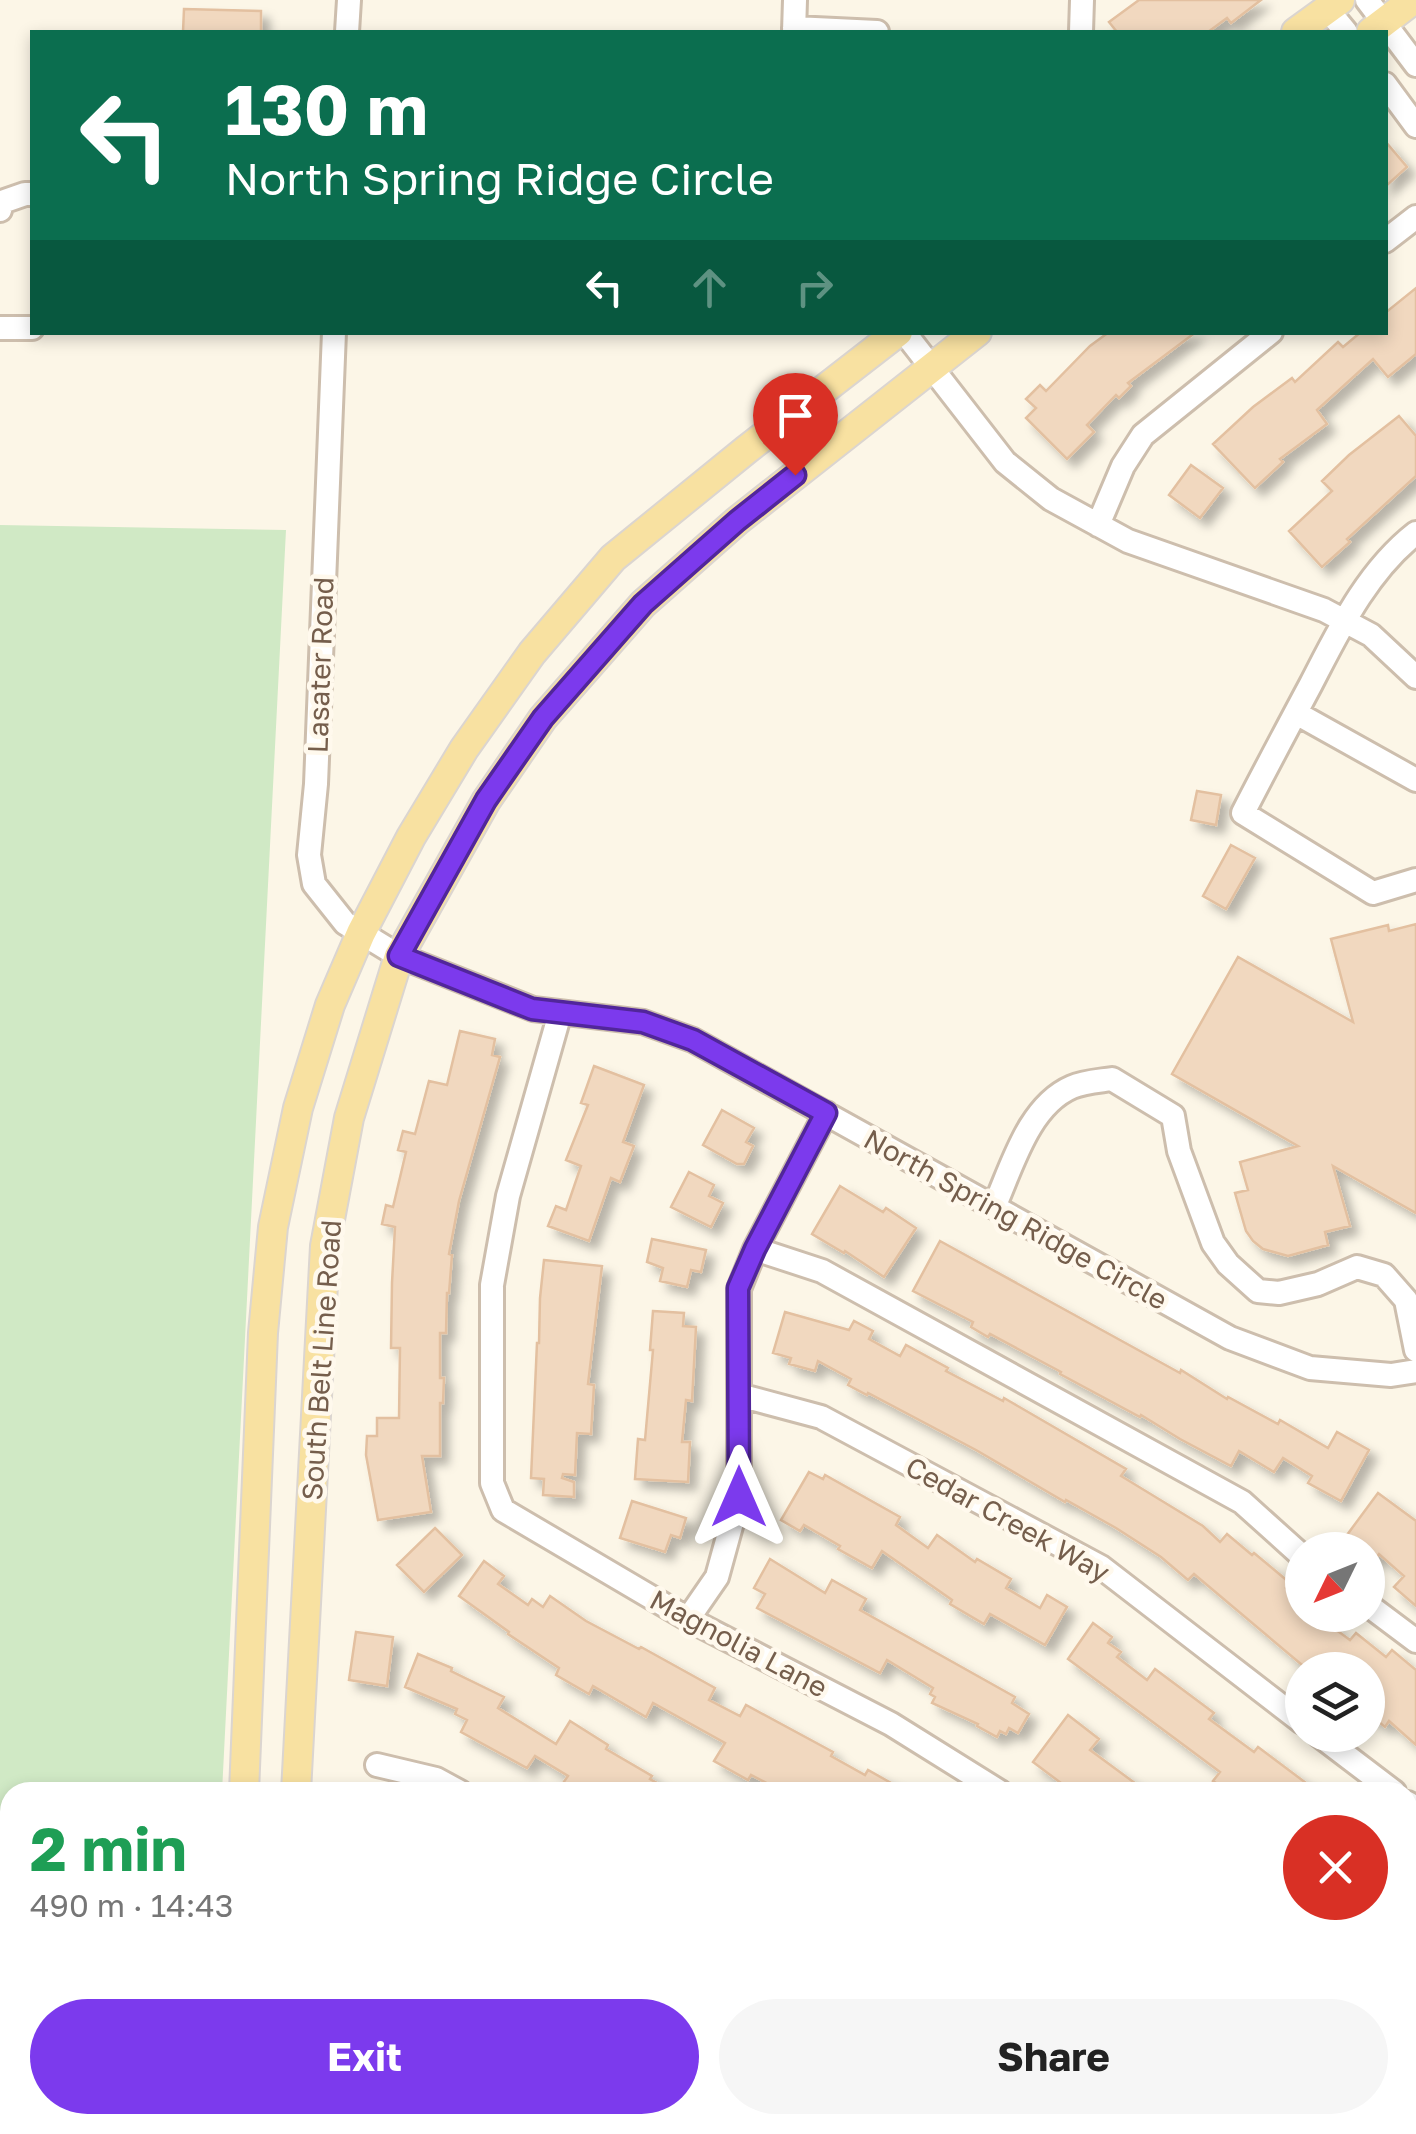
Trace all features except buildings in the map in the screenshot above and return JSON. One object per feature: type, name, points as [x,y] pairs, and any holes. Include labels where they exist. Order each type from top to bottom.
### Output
[{"type":"main road","points":[[1374,18],[1413,0]]},
{"type":"main road","points":[[1299,30],[1333,5]]},
{"type":"main road","name":"South Belt Line Road","points":[[244,1782],[263,1333],[273,1227],[298,1108],[330,1005],[362,933],[464,749],[532,653],[614,558],[746,450],[897,335]]},
{"type":"main road","name":"South Belt Line Road","points":[[297,1782],[325,1246],[349,1118],[399,956],[486,800],[543,718],[643,604],[737,521],[973,335]]},
{"type":"street","points":[[347,30],[348,0]]},
{"type":"street","points":[[794,30],[796,0]]},
{"type":"street","points":[[1081,30],[1082,0]]},
{"type":"street","points":[[1333,5],[1345,30]]},
{"type":"street","points":[[1388,34],[1416,65]]},
{"type":"street","points":[[1388,88],[1416,126]]},
{"type":"street","points":[[0,210],[2,202],[30,194]]},
{"type":"street","points":[[1388,239],[1416,216]]},
{"type":"street","points":[[0,328],[30,328]]},
{"type":"street","name":"Lasater Road","points":[[334,335],[309,855],[314,884],[345,924],[399,956]]},
{"type":"street","points":[[903,335],[1005,462],[1051,498],[1128,541],[1324,610],[1371,636],[1416,677]]},
{"type":"street","points":[[1098,525],[1122,466],[1144,435],[1267,335]]},
{"type":"street","points":[[1416,533],[1386,561],[1344,621],[1243,813],[1372,893],[1416,880]]},
{"type":"street","points":[[1296,712],[1416,780]]},
{"type":"street","name":"North Spring Ridge Circle","points":[[399,956],[532,1009],[643,1022],[693,1040],[1230,1338],[1310,1368],[1390,1375],[1416,1370]]},
{"type":"street","name":"Magnolia Lane","points":[[560,1013],[508,1196],[492,1285],[492,1484],[503,1510],[688,1619],[891,1724],[984,1782]]},
{"type":"street","points":[[994,1207],[1044,1106],[1072,1086],[1112,1079],[1173,1116],[1179,1151],[1213,1243],[1228,1264],[1258,1291],[1280,1293],[1318,1284],[1357,1267],[1384,1275],[1406,1300],[1416,1350]]},
{"type":"street","points":[[688,1619],[718,1577],[739,1497],[738,1288],[826,1113]]},
{"type":"street","points":[[755,1249],[822,1271],[1242,1502],[1285,1541]]},
{"type":"street","name":"Cedar Creek Way","points":[[739,1396],[821,1416],[1101,1567],[1285,1709]]},
{"type":"street","points":[[1385,1618],[1416,1641]]},
{"type":"street","points":[[1342,1752],[1381,1782]]},
{"type":"street","points":[[377,1766],[442,1782]]},
{"type":"green space","points":[[0,525],[286,530],[223,1782],[0,1782]]},
{"type":"route","points":[[739,1497],[738,1288],[826,1113],[693,1040],[643,1022],[532,1009],[399,956],[486,800],[543,718],[643,604],[795,475]]}]
